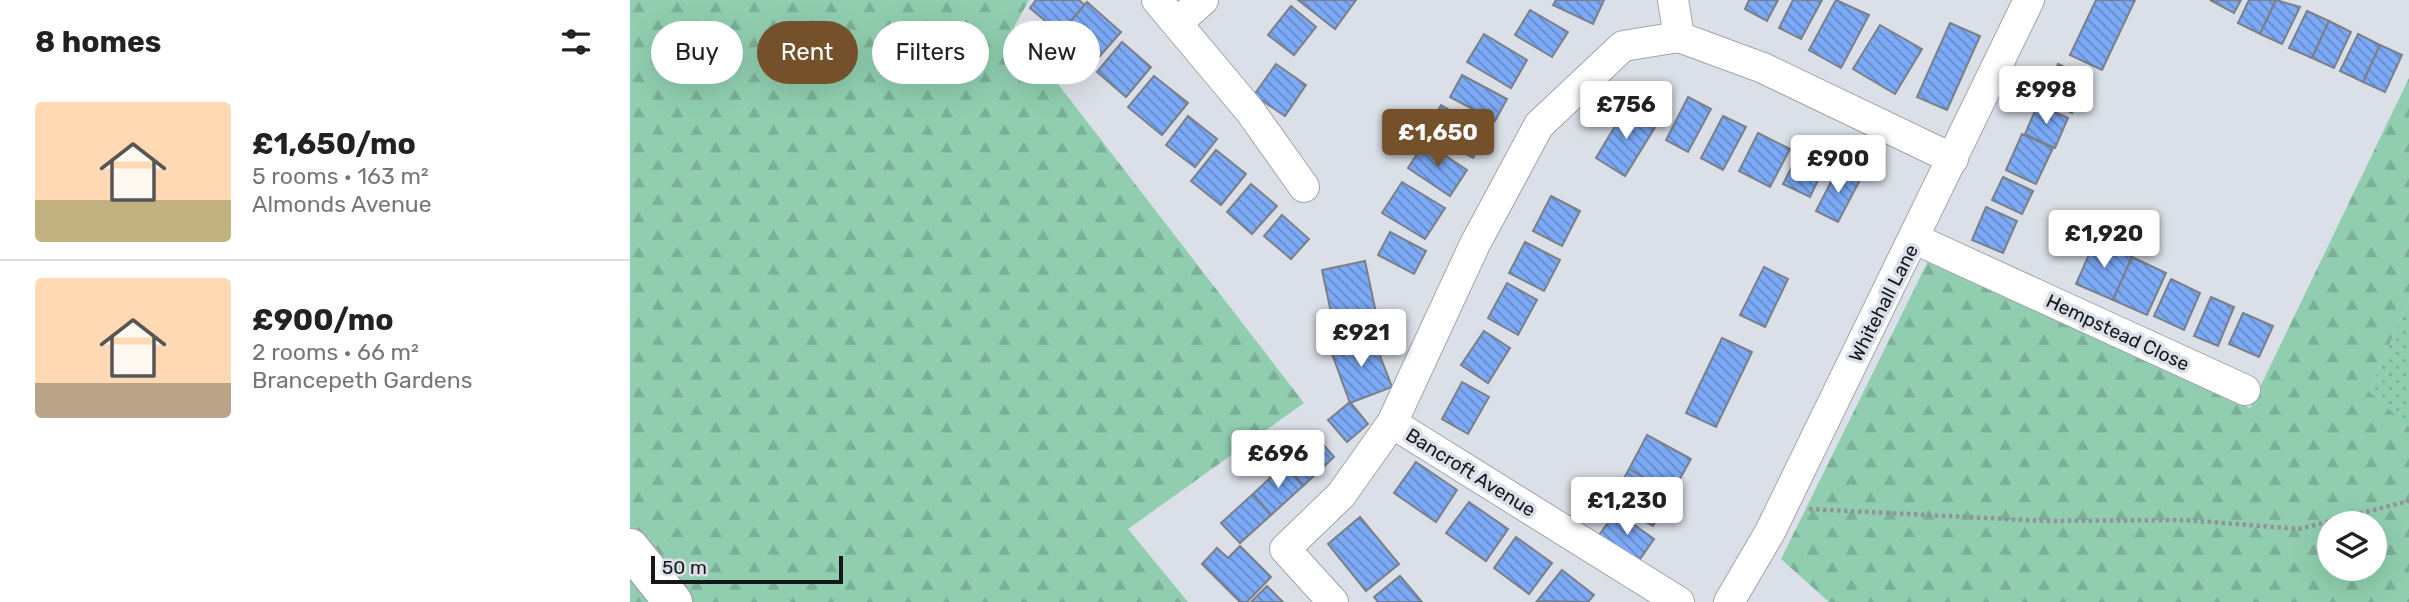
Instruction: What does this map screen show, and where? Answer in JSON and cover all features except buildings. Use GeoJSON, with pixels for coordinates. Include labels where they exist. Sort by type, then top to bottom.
{"type":"FeatureCollection","features":[{"type":"Feature","properties":{"kind":"main road"},"geometry":{"type":"LineString","coordinates":[[630,548],[673,602]]}},
{"type":"Feature","properties":{"kind":"street"},"geometry":{"type":"LineString","coordinates":[[1157,0],[1250,111],[1304,187]]}},
{"type":"Feature","properties":{"kind":"street"},"geometry":{"type":"LineString","coordinates":[[1177,23],[1203,0]]}},
{"type":"Feature","properties":{"kind":"street"},"geometry":{"type":"LineString","coordinates":[[1674,0],[1679,37]]}},
{"type":"Feature","properties":{"kind":"street","name":"Whitehall Lane"},"geometry":{"type":"LineString","coordinates":[[1730,602],[1781,508],[1915,239],[2029,0]]}},
{"type":"Feature","properties":{"kind":"street"},"geometry":{"type":"LineString","coordinates":[[1392,423],[1475,244],[1539,125],[1623,46],[1679,37],[1763,68],[1953,159]]}},
{"type":"Feature","properties":{"kind":"street","name":"Hempstead Close"},"geometry":{"type":"LineString","coordinates":[[1915,239],[2245,390]]}},
{"type":"Feature","properties":{"kind":"street","name":"Bancroft Avenue"},"geometry":{"type":"LineString","coordinates":[[1332,602],[1285,549],[1341,495],[1392,423],[1679,602]]}},
{"type":"Feature","properties":{"kind":"path"},"geometry":{"type":"LineString","coordinates":[[1781,508],[2045,521],[2185,520],[2299,529],[2409,501]]}},
{"type":"Feature","properties":{"kind":"green space"},"geometry":{"type":"Polygon","coordinates":[[[630,0],[1029,0],[1017,21],[1003,21],[1003,84],[1058,84],[1304,403],[1128,529],[1188,602],[630,602],[630,0]]]}},
{"type":"Feature","properties":{"kind":"green space"},"geometry":{"type":"Polygon","coordinates":[[[2409,78],[2409,299],[2369,392],[2409,427],[2409,602],[1829,602],[1781,559],[1931,255],[2250,408],[2409,78]]]}},
{"type":"Feature","properties":{"kind":"green space"},"geometry":{"type":"Polygon","coordinates":[[[2409,299],[2409,431],[2369,392],[2409,299]]]}}]}
